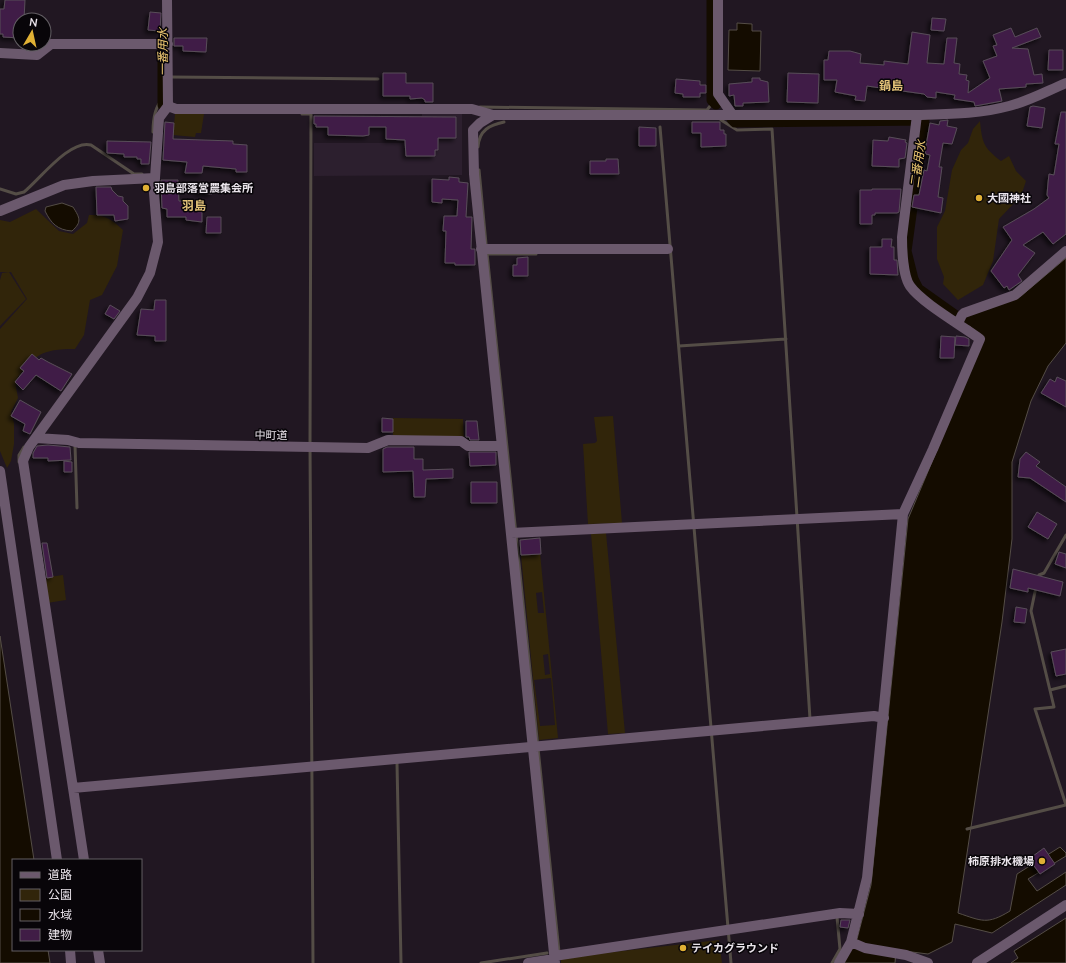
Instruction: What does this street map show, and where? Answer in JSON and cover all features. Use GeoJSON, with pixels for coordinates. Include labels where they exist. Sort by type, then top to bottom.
{"type":"FeatureCollection","features":[{"type":"Feature","properties":{"kind":"street"},"geometry":{"type":"LineString","coordinates":[[84,859],[23,461],[36,438],[137,298],[150,273],[158,242],[154,208],[153,178],[159,118],[168,106],[164,44],[167,0]]}},
{"type":"Feature","properties":{"kind":"street"},"geometry":{"type":"LineString","coordinates":[[718,0],[718,94],[732,114]]}},
{"type":"Feature","properties":{"kind":"street"},"geometry":{"type":"LineString","coordinates":[[0,53],[37,55],[51,44],[164,44]]}},
{"type":"Feature","properties":{"kind":"street"},"geometry":{"type":"LineString","coordinates":[[168,106],[176,109],[472,109],[493,115],[732,114],[917,120],[991,110],[1023,101],[1066,83]]}},
{"type":"Feature","properties":{"kind":"street"},"geometry":{"type":"LineString","coordinates":[[493,115],[480,123],[473,130],[474,160],[481,250],[502,446],[515,533],[536,746],[554,959]]}},
{"type":"Feature","properties":{"kind":"street"},"geometry":{"type":"LineString","coordinates":[[839,963],[851,942],[867,878],[903,514],[933,449],[980,339],[960,319],[932,306],[909,285],[902,237],[917,120]]}},
{"type":"Feature","properties":{"kind":"street"},"geometry":{"type":"LineString","coordinates":[[0,211],[64,185],[94,181],[153,178]]}},
{"type":"Feature","properties":{"kind":"street"},"geometry":{"type":"LineString","coordinates":[[481,250],[668,249]]}},
{"type":"Feature","properties":{"kind":"street"},"geometry":{"type":"LineString","coordinates":[[960,319],[1015,295],[1066,251]]}},
{"type":"Feature","properties":{"kind":"street","name":"中町道"},"geometry":{"type":"LineString","coordinates":[[36,438],[68,440],[79,443],[368,448],[388,440],[461,441],[468,446],[502,446]]}},
{"type":"Feature","properties":{"kind":"street"},"geometry":{"type":"LineString","coordinates":[[0,471],[57,859]]}},
{"type":"Feature","properties":{"kind":"street"},"geometry":{"type":"LineString","coordinates":[[515,533],[903,514]]}},
{"type":"Feature","properties":{"kind":"street"},"geometry":{"type":"LineString","coordinates":[[73,788],[312,768],[536,746],[874,716],[884,718]]}},
{"type":"Feature","properties":{"kind":"street"},"geometry":{"type":"LineString","coordinates":[[977,963],[1066,905]]}},
{"type":"Feature","properties":{"kind":"street"},"geometry":{"type":"LineString","coordinates":[[528,963],[840,913],[859,914]]}},
{"type":"Feature","properties":{"kind":"street"},"geometry":{"type":"LineString","coordinates":[[851,942],[865,948],[896,953],[928,963]]}},
{"type":"Feature","properties":{"kind":"street"},"geometry":{"type":"LineString","coordinates":[[70,951],[71,963]]}},
{"type":"Feature","properties":{"kind":"street"},"geometry":{"type":"LineString","coordinates":[[98,951],[100,963]]}},
{"type":"Feature","properties":{"kind":"shaded area"},"geometry":{"type":"Polygon","coordinates":[[[422,113],[462,113],[462,175],[314,176],[314,143],[422,143],[422,113]]]}},
{"type":"Feature","properties":{"kind":"green space"},"geometry":{"type":"Polygon","coordinates":[[[175,114],[204,114],[201,133],[196,133],[195,137],[173,135],[175,114]]]}},
{"type":"Feature","properties":{"kind":"green space"},"geometry":{"type":"Polygon","coordinates":[[[980,121],[983,140],[987,148],[1001,161],[1009,156],[1016,171],[1026,181],[1018,199],[999,219],[993,261],[983,285],[958,300],[943,284],[944,277],[937,259],[937,227],[945,211],[952,170],[961,150],[968,143],[973,129],[980,121]]]}},
{"type":"Feature","properties":{"kind":"green space"},"geometry":{"type":"Polygon","coordinates":[[[36,209],[59,231],[73,234],[87,223],[89,215],[108,218],[123,230],[117,266],[102,295],[90,300],[84,335],[75,349],[54,350],[39,355],[33,359],[15,381],[18,398],[11,412],[14,423],[14,444],[11,461],[7,468],[0,451],[0,329],[27,299],[11,272],[0,272],[0,220],[10,222],[36,209]]]}},
{"type":"Feature","properties":{"kind":"green space"},"geometry":{"type":"Polygon","coordinates":[[[9,272],[26,299],[0,326],[0,280],[2,273],[9,272]]]}},
{"type":"Feature","properties":{"kind":"green space"},"geometry":{"type":"Polygon","coordinates":[[[613,416],[622,523],[588,524],[583,444],[595,443],[597,441],[594,417],[613,416]]]}},
{"type":"Feature","properties":{"kind":"green space"},"geometry":{"type":"Polygon","coordinates":[[[393,418],[463,419],[464,439],[393,437],[393,418]]]}},
{"type":"Feature","properties":{"kind":"green space"},"geometry":{"type":"Polygon","coordinates":[[[606,533],[625,733],[608,734],[591,534],[606,533]]]}},
{"type":"Feature","properties":{"kind":"green space"},"geometry":{"type":"Polygon","coordinates":[[[540,553],[558,738],[539,740],[521,555],[540,553]],[[542,592],[536,593],[538,613],[544,613],[542,592]],[[548,654],[543,655],[545,675],[550,674],[548,654]],[[551,678],[534,680],[540,726],[555,725],[551,678]]]}},
{"type":"Feature","properties":{"kind":"green space"},"geometry":{"type":"Polygon","coordinates":[[[63,575],[66,600],[47,603],[43,578],[63,575]]]}},
{"type":"Feature","properties":{"kind":"green space","name":"テイカグラウンド"},"geometry":{"type":"Polygon","coordinates":[[[719,940],[722,963],[561,963],[561,958],[719,940]]]}},
{"type":"Feature","properties":{"kind":"water"},"geometry":{"type":"Polygon","coordinates":[[[737,23],[752,24],[752,31],[761,31],[760,71],[728,70],[729,30],[737,30],[737,23]]]}},
{"type":"Feature","properties":{"kind":"water"},"geometry":{"type":"Polygon","coordinates":[[[62,203],[73,207],[77,214],[79,222],[72,231],[62,229],[55,225],[45,211],[46,207],[62,203]]]}},
{"type":"Feature","properties":{"kind":"water"},"geometry":{"type":"Polygon","coordinates":[[[1066,258],[1066,343],[1048,366],[1031,401],[1012,462],[1012,539],[1002,622],[958,913],[979,920],[990,920],[1010,911],[1017,874],[1060,847],[1066,853],[1066,856],[1028,879],[1037,891],[1066,872],[1066,885],[992,933],[955,924],[952,942],[928,954],[896,950],[895,963],[843,963],[857,939],[871,885],[908,519],[984,338],[966,323],[968,316],[1021,296],[1066,258]]]}},
{"type":"Feature","properties":{"kind":"water"},"geometry":{"type":"Polygon","coordinates":[[[0,636],[34,859],[12,859],[12,951],[48,951],[50,963],[0,963],[0,636]]]}},
{"type":"Feature","properties":{"kind":"water"},"geometry":{"type":"Polygon","coordinates":[[[1066,918],[1066,963],[1011,963],[1018,958],[1014,951],[1066,918]]]}},
{"type":"Feature","properties":{"kind":"building"},"geometry":{"type":"Polygon","coordinates":[[[5,0],[25,0],[24,12],[12,12],[12,38],[3,37],[3,34],[0,34],[0,9],[4,9],[5,0]]]}},
{"type":"Feature","properties":{"kind":"building"},"geometry":{"type":"Polygon","coordinates":[[[150,12],[161,13],[160,31],[148,30],[150,12]]]}},
{"type":"Feature","properties":{"kind":"building"},"geometry":{"type":"Polygon","coordinates":[[[932,18],[946,19],[944,31],[931,30],[932,18]]]}},
{"type":"Feature","properties":{"kind":"building"},"geometry":{"type":"Polygon","coordinates":[[[1011,28],[1015,37],[1037,28],[1041,37],[1012,48],[1028,49],[1034,75],[1042,74],[1043,83],[1026,84],[1026,87],[999,89],[1002,101],[975,106],[974,102],[954,99],[955,95],[936,92],[936,98],[927,97],[924,94],[867,86],[865,101],[855,100],[856,96],[835,92],[837,80],[824,80],[824,60],[828,60],[829,51],[850,51],[861,54],[860,63],[884,65],[884,61],[908,64],[912,32],[930,35],[927,63],[944,64],[947,38],[957,38],[954,63],[960,64],[959,74],[967,75],[966,80],[969,81],[968,93],[990,78],[983,61],[997,56],[993,46],[997,45],[993,35],[1011,28]]]}},
{"type":"Feature","properties":{"kind":"building"},"geometry":{"type":"Polygon","coordinates":[[[174,38],[207,38],[206,52],[183,51],[183,46],[174,46],[174,38]]]}},
{"type":"Feature","properties":{"kind":"building"},"geometry":{"type":"Polygon","coordinates":[[[1049,50],[1063,50],[1063,70],[1048,70],[1049,50]]]}},
{"type":"Feature","properties":{"kind":"building"},"geometry":{"type":"Polygon","coordinates":[[[383,73],[406,73],[406,83],[433,83],[433,102],[425,102],[422,98],[410,99],[410,96],[383,96],[383,73]]]}},
{"type":"Feature","properties":{"kind":"building"},"geometry":{"type":"Polygon","coordinates":[[[788,73],[819,74],[818,103],[787,102],[788,73]]]}},
{"type":"Feature","properties":{"kind":"building"},"geometry":{"type":"Polygon","coordinates":[[[752,78],[760,78],[760,80],[768,82],[769,102],[743,103],[743,106],[735,106],[734,95],[729,96],[729,84],[752,82],[752,78]]]}},
{"type":"Feature","properties":{"kind":"building"},"geometry":{"type":"Polygon","coordinates":[[[676,79],[700,81],[700,85],[706,85],[706,93],[700,93],[700,97],[683,97],[683,94],[675,93],[676,79]]]}},
{"type":"Feature","properties":{"kind":"building"},"geometry":{"type":"Polygon","coordinates":[[[1030,107],[1045,108],[1042,128],[1027,126],[1030,107]]]}},
{"type":"Feature","properties":{"kind":"building"},"geometry":{"type":"Polygon","coordinates":[[[1061,112],[1066,112],[1066,234],[1053,244],[1043,232],[1023,245],[1035,253],[1018,275],[1022,281],[1009,290],[1007,286],[1004,288],[991,271],[1012,240],[1003,227],[1034,209],[1049,198],[1047,195],[1049,174],[1054,175],[1059,144],[1055,144],[1061,112]]]}},
{"type":"Feature","properties":{"kind":"building"},"geometry":{"type":"Polygon","coordinates":[[[314,116],[456,117],[456,138],[438,138],[438,150],[435,150],[435,156],[406,156],[405,140],[386,139],[386,127],[369,127],[369,135],[363,136],[328,135],[328,127],[316,127],[316,124],[314,124],[314,116]]]}},
{"type":"Feature","properties":{"kind":"building"},"geometry":{"type":"Polygon","coordinates":[[[948,120],[947,126],[957,128],[952,144],[943,143],[939,167],[942,167],[938,197],[943,198],[941,213],[912,207],[914,195],[919,195],[924,170],[927,171],[930,155],[926,154],[925,151],[930,123],[939,125],[940,121],[948,120]]]}},
{"type":"Feature","properties":{"kind":"building"},"geometry":{"type":"Polygon","coordinates":[[[165,122],[174,123],[173,139],[233,141],[233,144],[247,145],[247,172],[236,172],[236,169],[203,166],[202,173],[185,173],[187,162],[163,160],[165,122]]]}},
{"type":"Feature","properties":{"kind":"building"},"geometry":{"type":"Polygon","coordinates":[[[692,122],[720,122],[720,130],[724,130],[724,134],[726,134],[726,146],[701,147],[701,133],[692,133],[692,122]]]}},
{"type":"Feature","properties":{"kind":"building"},"geometry":{"type":"Polygon","coordinates":[[[639,127],[656,128],[656,146],[639,146],[639,127]]]}},
{"type":"Feature","properties":{"kind":"building"},"geometry":{"type":"Polygon","coordinates":[[[889,137],[906,140],[905,158],[899,159],[899,167],[872,166],[873,140],[888,141],[889,137]]]}},
{"type":"Feature","properties":{"kind":"building"},"geometry":{"type":"Polygon","coordinates":[[[107,141],[151,142],[149,164],[141,164],[141,159],[137,159],[137,157],[124,157],[124,154],[107,153],[107,141]]]}},
{"type":"Feature","properties":{"kind":"building"},"geometry":{"type":"Polygon","coordinates":[[[606,159],[618,159],[619,174],[590,174],[590,161],[606,161],[606,159]]]}},
{"type":"Feature","properties":{"kind":"building"},"geometry":{"type":"Polygon","coordinates":[[[449,177],[459,178],[459,182],[468,183],[466,217],[472,217],[471,249],[475,249],[475,265],[455,265],[455,263],[445,263],[446,231],[443,231],[444,216],[457,216],[458,200],[442,199],[442,203],[432,202],[432,179],[449,180],[449,177]]]}},
{"type":"Feature","properties":{"kind":"building"},"geometry":{"type":"Polygon","coordinates":[[[161,180],[178,180],[179,201],[202,201],[202,222],[186,220],[186,217],[167,217],[167,209],[162,208],[161,180]]]}},
{"type":"Feature","properties":{"kind":"building"},"geometry":{"type":"Polygon","coordinates":[[[197,184],[212,185],[212,194],[197,193],[197,184]]]}},
{"type":"Feature","properties":{"kind":"building"},"geometry":{"type":"Polygon","coordinates":[[[96,187],[111,187],[118,196],[123,197],[123,201],[128,206],[128,219],[115,221],[114,215],[97,215],[96,187]]]}},
{"type":"Feature","properties":{"kind":"building"},"geometry":{"type":"Polygon","coordinates":[[[901,189],[899,212],[875,213],[875,215],[872,215],[872,224],[860,224],[860,190],[901,189]]]}},
{"type":"Feature","properties":{"kind":"building"},"geometry":{"type":"Polygon","coordinates":[[[207,217],[221,217],[221,233],[206,233],[207,217]]]}},
{"type":"Feature","properties":{"kind":"building"},"geometry":{"type":"Polygon","coordinates":[[[882,239],[892,239],[891,247],[894,247],[894,260],[897,260],[898,275],[870,274],[870,247],[882,247],[882,239]]]}},
{"type":"Feature","properties":{"kind":"building"},"geometry":{"type":"Polygon","coordinates":[[[528,257],[528,276],[513,276],[513,265],[517,265],[517,258],[528,257]]]}},
{"type":"Feature","properties":{"kind":"building"},"geometry":{"type":"Polygon","coordinates":[[[155,300],[166,300],[166,341],[155,341],[155,336],[137,335],[141,309],[154,310],[155,300]]]}},
{"type":"Feature","properties":{"kind":"building"},"geometry":{"type":"Polygon","coordinates":[[[110,305],[120,311],[114,319],[105,314],[110,305]]]}},
{"type":"Feature","properties":{"kind":"building"},"geometry":{"type":"Polygon","coordinates":[[[941,336],[955,337],[954,358],[940,358],[941,336]]]}},
{"type":"Feature","properties":{"kind":"building"},"geometry":{"type":"Polygon","coordinates":[[[956,336],[969,339],[969,346],[955,345],[956,336]]]}},
{"type":"Feature","properties":{"kind":"building"},"geometry":{"type":"Polygon","coordinates":[[[32,354],[39,360],[41,358],[72,374],[61,391],[36,375],[23,390],[15,382],[24,371],[20,368],[32,354]]]}},
{"type":"Feature","properties":{"kind":"building"},"geometry":{"type":"Polygon","coordinates":[[[1057,377],[1066,381],[1066,407],[1041,393],[1050,379],[1055,382],[1057,377]]]}},
{"type":"Feature","properties":{"kind":"building"},"geometry":{"type":"Polygon","coordinates":[[[20,400],[41,412],[30,434],[23,431],[25,424],[11,416],[20,400]]]}},
{"type":"Feature","properties":{"kind":"building"},"geometry":{"type":"Polygon","coordinates":[[[382,418],[393,419],[393,432],[382,432],[382,418]]]}},
{"type":"Feature","properties":{"kind":"building"},"geometry":{"type":"Polygon","coordinates":[[[466,421],[477,421],[479,440],[470,440],[469,437],[466,437],[466,421]]]}},
{"type":"Feature","properties":{"kind":"building"},"geometry":{"type":"Polygon","coordinates":[[[48,445],[70,447],[71,460],[48,461],[48,458],[33,458],[33,453],[37,446],[48,445]]]}},
{"type":"Feature","properties":{"kind":"building"},"geometry":{"type":"Polygon","coordinates":[[[387,447],[414,447],[414,459],[423,459],[423,470],[453,469],[453,478],[426,479],[425,497],[414,497],[413,471],[383,472],[383,449],[387,447]]]}},
{"type":"Feature","properties":{"kind":"building"},"geometry":{"type":"Polygon","coordinates":[[[469,452],[496,452],[496,465],[470,466],[469,452]]]}},
{"type":"Feature","properties":{"kind":"building"},"geometry":{"type":"Polygon","coordinates":[[[1026,452],[1040,462],[1036,466],[1066,487],[1066,502],[1030,478],[1018,477],[1020,459],[1026,452]]]}},
{"type":"Feature","properties":{"kind":"building"},"geometry":{"type":"Polygon","coordinates":[[[64,461],[72,462],[72,472],[64,472],[64,461]]]}},
{"type":"Feature","properties":{"kind":"building"},"geometry":{"type":"Polygon","coordinates":[[[471,482],[497,482],[497,503],[471,503],[471,482]]]}},
{"type":"Feature","properties":{"kind":"building"},"geometry":{"type":"Polygon","coordinates":[[[1037,512],[1057,524],[1048,539],[1028,527],[1037,512]]]}},
{"type":"Feature","properties":{"kind":"building"},"geometry":{"type":"Polygon","coordinates":[[[540,538],[541,554],[521,555],[520,540],[540,538]]]}},
{"type":"Feature","properties":{"kind":"building"},"geometry":{"type":"Polygon","coordinates":[[[42,543],[47,543],[53,577],[47,578],[42,543]]]}},
{"type":"Feature","properties":{"kind":"building"},"geometry":{"type":"Polygon","coordinates":[[[1059,552],[1066,554],[1066,568],[1055,564],[1059,552]]]}},
{"type":"Feature","properties":{"kind":"building"},"geometry":{"type":"Polygon","coordinates":[[[1013,569],[1063,582],[1060,596],[1028,588],[1028,592],[1010,588],[1013,569]]]}},
{"type":"Feature","properties":{"kind":"building"},"geometry":{"type":"Polygon","coordinates":[[[1016,607],[1027,609],[1025,623],[1014,622],[1016,607]]]}},
{"type":"Feature","properties":{"kind":"building"},"geometry":{"type":"Polygon","coordinates":[[[1066,649],[1066,674],[1056,676],[1051,652],[1066,649]]]}},
{"type":"Feature","properties":{"kind":"building","name":"柿原排水機場"},"geometry":{"type":"Polygon","coordinates":[[[1044,848],[1055,864],[1040,874],[1029,859],[1044,848]]]}},
{"type":"Feature","properties":{"kind":"building"},"geometry":{"type":"Polygon","coordinates":[[[841,920],[850,920],[848,928],[840,927],[841,920]]]}},
{"type":"Feature","properties":{"kind":"waterway","name":"二番用水"},"geometry":{"type":"LineString","coordinates":[[712,0],[712,100],[716,104]]}},
{"type":"Feature","properties":{"kind":"waterway","name":"一番用水"},"geometry":{"type":"LineString","coordinates":[[163,47],[163,105]]}},
{"type":"Feature","properties":{"kind":"waterway"},"geometry":{"type":"LineString","coordinates":[[170,77],[378,79]]}},
{"type":"Feature","properties":{"kind":"waterway"},"geometry":{"type":"LineString","coordinates":[[153,132],[157,107],[162,100]]}},
{"type":"Feature","properties":{"kind":"waterway"},"geometry":{"type":"LineString","coordinates":[[480,107],[707,110],[714,101]]}},
{"type":"Feature","properties":{"kind":"waterway"},"geometry":{"type":"LineString","coordinates":[[302,114],[311,114],[310,444],[313,963]]}},
{"type":"Feature","properties":{"kind":"waterway","name":"二番用水"},"geometry":{"type":"LineString","coordinates":[[732,119],[735,122],[924,120],[906,251],[913,279],[918,289],[956,316],[970,320]]}},
{"type":"Feature","properties":{"kind":"waterway"},"geometry":{"type":"LineString","coordinates":[[721,120],[737,130],[772,129],[810,719]]}},
{"type":"Feature","properties":{"kind":"waterway"},"geometry":{"type":"LineString","coordinates":[[478,147],[481,136],[486,129],[504,122]]}},
{"type":"Feature","properties":{"kind":"waterway"},"geometry":{"type":"LineString","coordinates":[[660,127],[731,963]]}},
{"type":"Feature","properties":{"kind":"waterway"},"geometry":{"type":"LineString","coordinates":[[0,189],[16,194],[24,192],[56,161],[74,148],[83,145],[91,145],[134,174],[142,174]]}},
{"type":"Feature","properties":{"kind":"waterway"},"geometry":{"type":"LineString","coordinates":[[479,170],[486,244]]}},
{"type":"Feature","properties":{"kind":"waterway"},"geometry":{"type":"LineString","coordinates":[[487,253],[559,952]]}},
{"type":"Feature","properties":{"kind":"waterway"},"geometry":{"type":"LineString","coordinates":[[487,254],[536,254]]}},
{"type":"Feature","properties":{"kind":"waterway"},"geometry":{"type":"LineString","coordinates":[[679,346],[786,339]]}},
{"type":"Feature","properties":{"kind":"waterway"},"geometry":{"type":"LineString","coordinates":[[75,445],[77,508]]}},
{"type":"Feature","properties":{"kind":"waterway"},"geometry":{"type":"LineString","coordinates":[[19,462],[19,455],[24,447]]}},
{"type":"Feature","properties":{"kind":"waterway"},"geometry":{"type":"LineString","coordinates":[[1038,578],[1039,575],[1044,573],[1066,535]]}},
{"type":"Feature","properties":{"kind":"waterway"},"geometry":{"type":"LineString","coordinates":[[967,829],[1066,805],[1035,709],[1054,707],[1031,611],[1036,587]]}},
{"type":"Feature","properties":{"kind":"waterway"},"geometry":{"type":"LineString","coordinates":[[1050,690],[1066,686]]}},
{"type":"Feature","properties":{"kind":"waterway"},"geometry":{"type":"LineString","coordinates":[[397,763],[401,963]]}},
{"type":"Feature","properties":{"kind":"waterway"},"geometry":{"type":"LineString","coordinates":[[832,963],[840,949],[837,917]]}},
{"type":"Feature","properties":{"kind":"waterway"},"geometry":{"type":"LineString","coordinates":[[481,963],[547,953]]}},
{"type":"Feature","properties":{"kind":"place","name":"羽島部落営農集会所"},"geometry":{"type":"Point","coordinates":[146,188]}},
{"type":"Feature","properties":{"kind":"place","name":"大國神社"},"geometry":{"type":"Point","coordinates":[979,198]}},
{"type":"Feature","properties":{"kind":"place","name":"柿原排水機場"},"geometry":{"type":"Point","coordinates":[1042,861]}},
{"type":"Feature","properties":{"kind":"place","name":"テイカグラウンド"},"geometry":{"type":"Point","coordinates":[683,948]}},
{"type":"Feature","properties":{"kind":"district","name":"鍋島"},"geometry":{"type":"Point","coordinates":[891,86]}},
{"type":"Feature","properties":{"kind":"district","name":"羽島"},"geometry":{"type":"Point","coordinates":[194,206]}}]}
